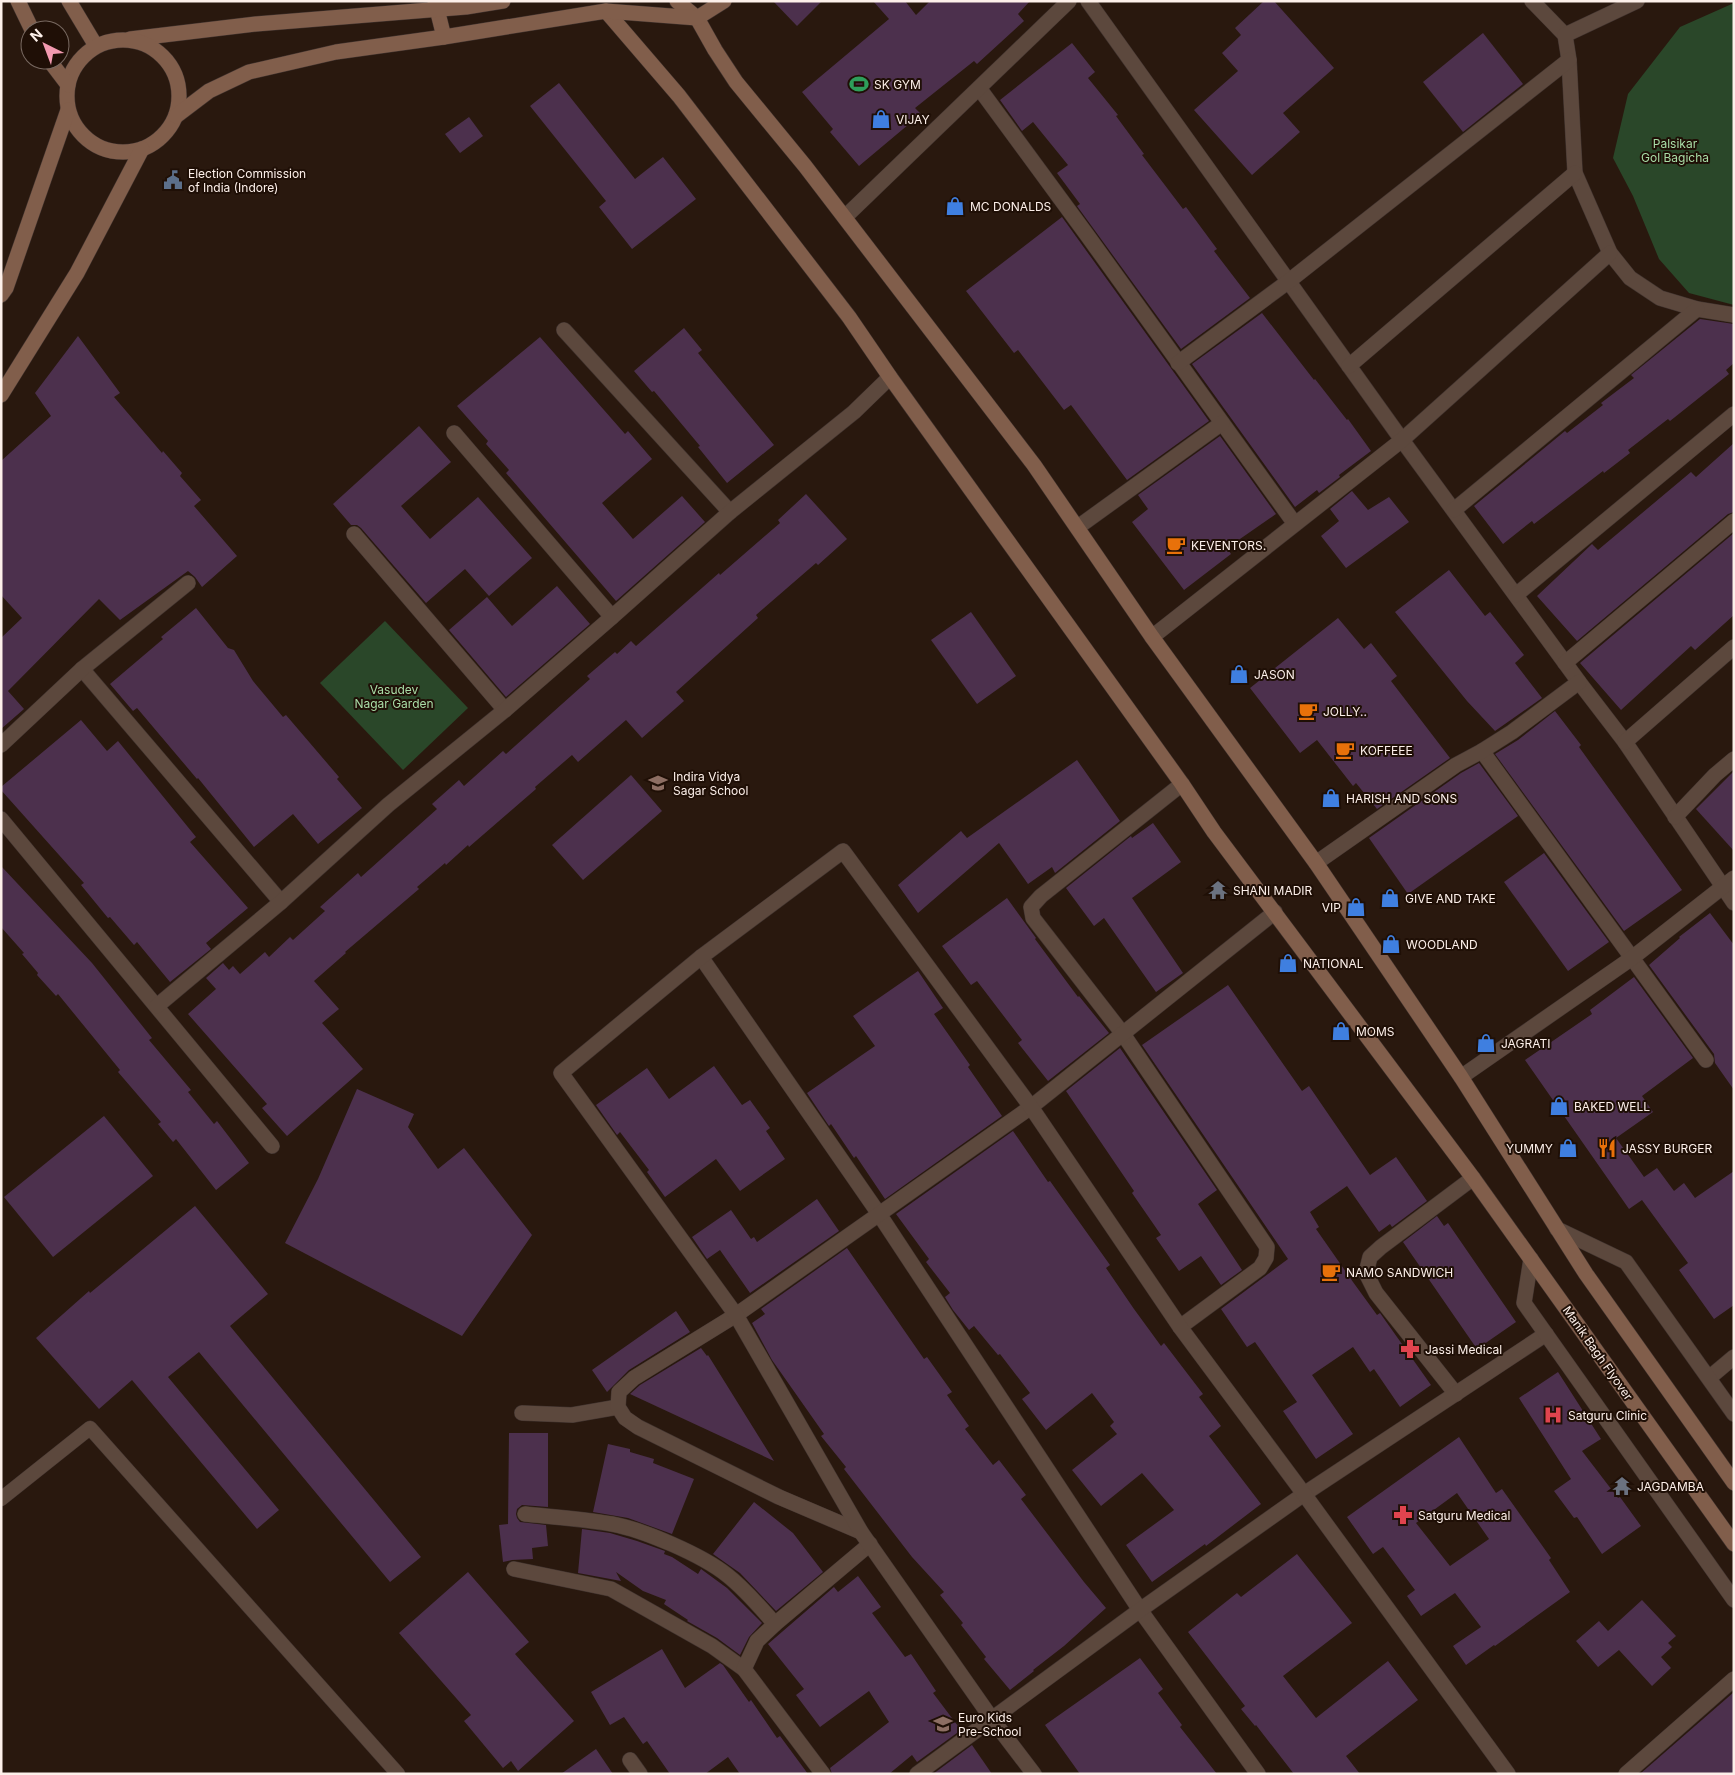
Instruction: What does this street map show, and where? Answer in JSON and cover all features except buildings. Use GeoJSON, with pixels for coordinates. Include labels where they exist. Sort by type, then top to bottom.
{"type":"FeatureCollection","features":[{"type":"Feature","properties":{"kind":"main road"},"geometry":{"type":"LineString","coordinates":[[18,1],[27,20]]}},
{"type":"Feature","properties":{"kind":"main road"},"geometry":{"type":"LineString","coordinates":[[69,1],[96,46]]}},
{"type":"Feature","properties":{"kind":"main road"},"geometry":{"type":"LineString","coordinates":[[130,39],[144,43],[157,50],[168,60],[175,73],[179,87],[179,101],[176,116],[168,130],[156,141],[142,149],[131,152],[119,152],[96,146],[78,131],[68,110],[66,98],[68,85],[78,62],[86,53],[107,41],[436,5],[466,7],[503,1]]}},
{"type":"Feature","properties":{"kind":"main road"},"geometry":{"type":"LineString","coordinates":[[606,11],[619,1]]}},
{"type":"Feature","properties":{"kind":"main road"},"geometry":{"type":"LineString","coordinates":[[677,1],[697,18],[714,50],[736,82],[806,166],[1034,465],[1152,637],[1316,863],[1461,1078],[1586,1274],[1734,1483]]}},
{"type":"Feature","properties":{"kind":"main road"},"geometry":{"type":"LineString","coordinates":[[176,116],[209,91],[249,72],[336,52],[606,11],[697,18],[724,1]]}},
{"type":"Feature","properties":{"kind":"main road"},"geometry":{"type":"LineString","coordinates":[[436,5],[444,37]]}},
{"type":"Feature","properties":{"kind":"main road","name":"Manik Bagh Flyover"},"geometry":{"type":"LineString","coordinates":[[606,11],[679,96],[848,316],[890,378],[1182,784],[1214,832],[1473,1178],[1734,1544]]}},
{"type":"Feature","properties":{"kind":"main road"},"geometry":{"type":"LineString","coordinates":[[57,70],[68,85]]}},
{"type":"Feature","properties":{"kind":"main road"},"geometry":{"type":"LineString","coordinates":[[1,295],[6,288],[68,110]]}},
{"type":"Feature","properties":{"kind":"main road"},"geometry":{"type":"LineString","coordinates":[[1,394],[77,273],[142,149]]}},
{"type":"Feature","properties":{"kind":"street"},"geometry":{"type":"LineString","coordinates":[[845,218],[1069,1]]}},
{"type":"Feature","properties":{"kind":"street"},"geometry":{"type":"LineString","coordinates":[[1088,1],[1402,440],[1625,742],[1675,817],[1728,883],[1734,903]]}},
{"type":"Feature","properties":{"kind":"street"},"geometry":{"type":"LineString","coordinates":[[1532,1],[1565,35],[1570,60],[1575,173],[1610,253],[1630,278],[1660,298],[1697,309],[1734,315]]}},
{"type":"Feature","properties":{"kind":"street"},"geometry":{"type":"LineString","coordinates":[[1565,35],[1637,1]]}},
{"type":"Feature","properties":{"kind":"street"},"geometry":{"type":"LineString","coordinates":[[1178,363],[1289,281],[1570,60]]}},
{"type":"Feature","properties":{"kind":"street"},"geometry":{"type":"LineString","coordinates":[[979,88],[1295,524]]}},
{"type":"Feature","properties":{"kind":"street"},"geometry":{"type":"LineString","coordinates":[[1349,366],[1575,173]]}},
{"type":"Feature","properties":{"kind":"street"},"geometry":{"type":"LineString","coordinates":[[1152,637],[1402,440],[1610,253]]}},
{"type":"Feature","properties":{"kind":"street"},"geometry":{"type":"LineString","coordinates":[[1454,510],[1697,309]]}},
{"type":"Feature","properties":{"kind":"street"},"geometry":{"type":"LineString","coordinates":[[564,330],[730,512]]}},
{"type":"Feature","properties":{"kind":"street"},"geometry":{"type":"LineString","coordinates":[[157,1006],[281,902],[388,805],[504,710],[612,617],[730,512],[854,412],[890,378]]}},
{"type":"Feature","properties":{"kind":"street"},"geometry":{"type":"LineString","coordinates":[[1516,595],[1734,414]]}},
{"type":"Feature","properties":{"kind":"street"},"geometry":{"type":"LineString","coordinates":[[1078,527],[1222,423]]}},
{"type":"Feature","properties":{"kind":"street"},"geometry":{"type":"LineString","coordinates":[[454,433],[612,617]]}},
{"type":"Feature","properties":{"kind":"street"},"geometry":{"type":"LineString","coordinates":[[1565,663],[1734,521]]}},
{"type":"Feature","properties":{"kind":"street"},"geometry":{"type":"LineString","coordinates":[[354,534],[504,710]]}},
{"type":"Feature","properties":{"kind":"street"},"geometry":{"type":"LineString","coordinates":[[1,745],[82,668],[188,583]]}},
{"type":"Feature","properties":{"kind":"street"},"geometry":{"type":"LineString","coordinates":[[1625,742],[1734,647]]}},
{"type":"Feature","properties":{"kind":"street"},"geometry":{"type":"LineString","coordinates":[[82,668],[281,902]]}},
{"type":"Feature","properties":{"kind":"street"},"geometry":{"type":"LineString","coordinates":[[1316,863],[1456,764],[1482,752],[1512,732],[1579,682]]}},
{"type":"Feature","properties":{"kind":"street"},"geometry":{"type":"LineString","coordinates":[[1482,752],[1706,1060]]}},
{"type":"Feature","properties":{"kind":"street"},"geometry":{"type":"LineString","coordinates":[[1675,817],[1734,759]]}},
{"type":"Feature","properties":{"kind":"street"},"geometry":{"type":"LineString","coordinates":[[1180,1327],[1260,1268],[1266,1258],[1267,1247],[1123,1034],[1034,918],[1031,907],[1041,896],[1182,784]]}},
{"type":"Feature","properties":{"kind":"street"},"geometry":{"type":"LineString","coordinates":[[1,819],[272,1146]]}},
{"type":"Feature","properties":{"kind":"street"},"geometry":{"type":"LineString","coordinates":[[1034,1774],[992,1719],[865,1538],[736,1315],[561,1072],[700,957],[843,851],[1032,1107],[1180,1327],[1508,1774]]}},
{"type":"Feature","properties":{"kind":"street"},"geometry":{"type":"LineString","coordinates":[[1461,1078],[1632,958],[1728,883]]}},
{"type":"Feature","properties":{"kind":"street"},"geometry":{"type":"LineString","coordinates":[[865,1538],[638,1427],[625,1418],[618,1407],[619,1392],[634,1378],[736,1315],[1032,1107],[1275,912]]}},
{"type":"Feature","properties":{"kind":"street"},"geometry":{"type":"LineString","coordinates":[[700,957],[879,1214],[1140,1610],[1258,1774]]}},
{"type":"Feature","properties":{"kind":"street"},"geometry":{"type":"LineString","coordinates":[[1456,1394],[1376,1293],[1366,1273],[1370,1257],[1473,1178]]}},
{"type":"Feature","properties":{"kind":"street"},"geometry":{"type":"LineString","coordinates":[[1557,1229],[1626,1262],[1734,1414]]}},
{"type":"Feature","properties":{"kind":"street"},"geometry":{"type":"LineString","coordinates":[[1531,1259],[1524,1303],[1734,1600]]}},
{"type":"Feature","properties":{"kind":"street"},"geometry":{"type":"LineString","coordinates":[[917,1774],[1140,1610],[1304,1494],[1546,1334]]}},
{"type":"Feature","properties":{"kind":"street"},"geometry":{"type":"LineString","coordinates":[[1709,1378],[1734,1357]]}},
{"type":"Feature","properties":{"kind":"street"},"geometry":{"type":"LineString","coordinates":[[522,1413],[572,1414],[618,1407]]}},
{"type":"Feature","properties":{"kind":"street"},"geometry":{"type":"LineString","coordinates":[[525,1514],[614,1524],[672,1544],[725,1573],[743,1589],[775,1624]]}},
{"type":"Feature","properties":{"kind":"street"},"geometry":{"type":"LineString","coordinates":[[744,1669],[757,1641],[865,1538]]}},
{"type":"Feature","properties":{"kind":"street"},"geometry":{"type":"LineString","coordinates":[[514,1569],[611,1589],[712,1646],[744,1669],[823,1774]]}},
{"type":"Feature","properties":{"kind":"street"},"geometry":{"type":"LineString","coordinates":[[1626,1774],[1734,1679]]}},
{"type":"Feature","properties":{"kind":"street"},"geometry":{"type":"LineString","coordinates":[[630,1760],[640,1774]]}},
{"type":"Feature","properties":{"kind":"lane"},"geometry":{"type":"LineString","coordinates":[[1,1499],[90,1428],[398,1774]]}},
{"type":"Feature","properties":{"kind":"green space","name":"Palsikar Gol Bagicha"},"geometry":{"type":"Polygon","coordinates":[[[1734,3],[1734,305],[1689,293],[1659,259],[1633,196],[1613,158],[1628,94],[1680,27],[1734,3]]]}},
{"type":"Feature","properties":{"kind":"green space","name":"Vasudev Nagar Garden"},"geometry":{"type":"Polygon","coordinates":[[[385,621],[468,708],[403,770],[320,683],[385,621]]]}},
{"type":"Feature","properties":{"kind":"place","name":"SK GYM"},"geometry":{"type":"Point","coordinates":[859,84]}},
{"type":"Feature","properties":{"kind":"place","name":"VIJAY"},"geometry":{"type":"Point","coordinates":[881,119]}},
{"type":"Feature","properties":{"kind":"place","name":"Election Commission of India (Indore)"},"geometry":{"type":"Point","coordinates":[173,180]}},
{"type":"Feature","properties":{"kind":"place","name":"MC DONALDS"},"geometry":{"type":"Point","coordinates":[955,206]}},
{"type":"Feature","properties":{"kind":"place","name":"KEVENTORS."},"geometry":{"type":"Point","coordinates":[1176,545]}},
{"type":"Feature","properties":{"kind":"place","name":"JASON"},"geometry":{"type":"Point","coordinates":[1239,674]}},
{"type":"Feature","properties":{"kind":"place","name":"JOLLY.."},"geometry":{"type":"Point","coordinates":[1308,711]}},
{"type":"Feature","properties":{"kind":"place","name":"KOFFEEE"},"geometry":{"type":"Point","coordinates":[1345,750]}},
{"type":"Feature","properties":{"kind":"place","name":"Indira Vidya Sagar School"},"geometry":{"type":"Point","coordinates":[658,783]}},
{"type":"Feature","properties":{"kind":"place","name":"HARISH AND SONS"},"geometry":{"type":"Point","coordinates":[1331,798]}},
{"type":"Feature","properties":{"kind":"place","name":"SHANI MADIR"},"geometry":{"type":"Point","coordinates":[1218,890]}},
{"type":"Feature","properties":{"kind":"place","name":"GIVE AND TAKE"},"geometry":{"type":"Point","coordinates":[1390,898]}},
{"type":"Feature","properties":{"kind":"place","name":"VIP"},"geometry":{"type":"Point","coordinates":[1356,907]}},
{"type":"Feature","properties":{"kind":"place","name":"WOODLAND"},"geometry":{"type":"Point","coordinates":[1391,944]}},
{"type":"Feature","properties":{"kind":"place","name":"NATIONAL"},"geometry":{"type":"Point","coordinates":[1288,963]}},
{"type":"Feature","properties":{"kind":"place","name":"MOMS"},"geometry":{"type":"Point","coordinates":[1341,1031]}},
{"type":"Feature","properties":{"kind":"place","name":"JAGRATI"},"geometry":{"type":"Point","coordinates":[1486,1043]}},
{"type":"Feature","properties":{"kind":"place","name":"BAKED WELL"},"geometry":{"type":"Point","coordinates":[1559,1106]}},
{"type":"Feature","properties":{"kind":"place","name":"YUMMY"},"geometry":{"type":"Point","coordinates":[1568,1148]}},
{"type":"Feature","properties":{"kind":"place","name":"JASSY BURGER"},"geometry":{"type":"Point","coordinates":[1607,1148]}},
{"type":"Feature","properties":{"kind":"place","name":"NAMO SANDWICH"},"geometry":{"type":"Point","coordinates":[1331,1272]}},
{"type":"Feature","properties":{"kind":"place","name":"Jassi Medical"},"geometry":{"type":"Point","coordinates":[1410,1349]}},
{"type":"Feature","properties":{"kind":"place","name":"Satguru Clinic"},"geometry":{"type":"Point","coordinates":[1553,1415]}},
{"type":"Feature","properties":{"kind":"place","name":"JAGDAMBA"},"geometry":{"type":"Point","coordinates":[1622,1486]}},
{"type":"Feature","properties":{"kind":"place","name":"Satguru Medical"},"geometry":{"type":"Point","coordinates":[1403,1515]}},
{"type":"Feature","properties":{"kind":"place","name":"Euro Kids Pre-School"},"geometry":{"type":"Point","coordinates":[943,1724]}}]}
